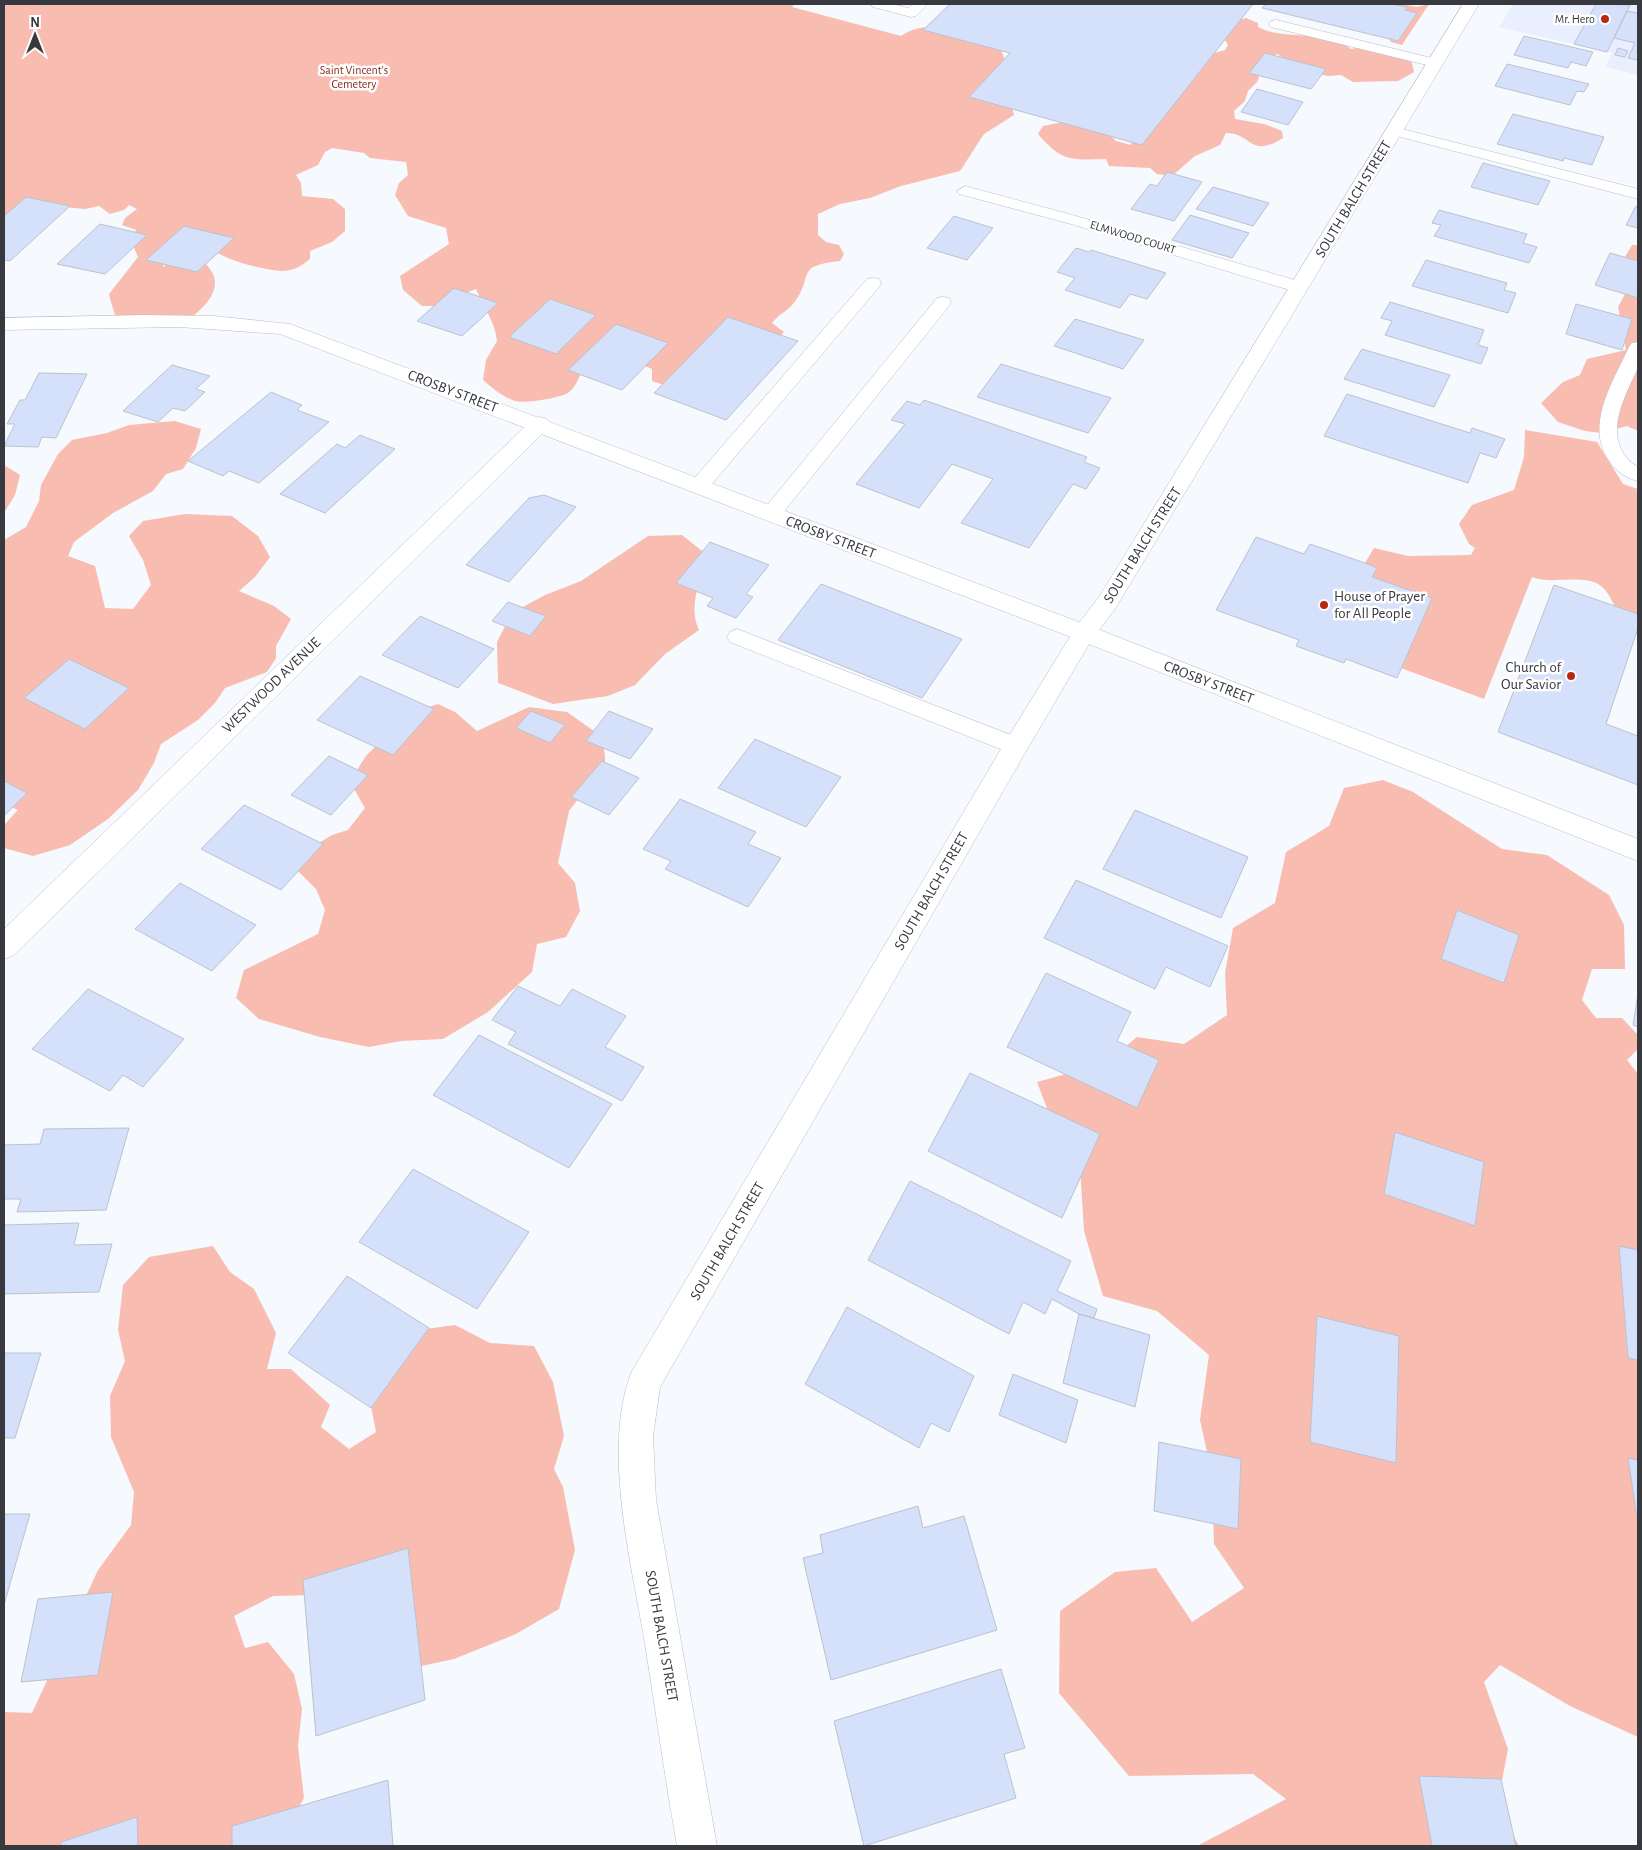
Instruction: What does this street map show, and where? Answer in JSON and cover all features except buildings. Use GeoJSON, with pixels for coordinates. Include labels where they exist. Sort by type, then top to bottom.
{"type":"FeatureCollection","features":[{"type":"Feature","properties":{"kind":"street","name":"SOUTH BALCH STREET"},"geometry":{"type":"LineString","coordinates":[[697,1846],[639,1500],[636,1436],[644,1383],[1016,746],[1084,633],[1107,603],[1471,4]]}},
{"type":"Feature","properties":{"kind":"street","name":"CROSBY STREET"},"geometry":{"type":"LineString","coordinates":[[4,324],[201,322],[243,323],[283,328],[540,424],[1084,633],[1638,850]]}},
{"type":"Feature","properties":{"kind":"street","name":"WESTWOOD AVENUE"},"geometry":{"type":"LineString","coordinates":[[4,947],[540,424]]}},
{"type":"Feature","properties":{"kind":"lane"},"geometry":{"type":"LineString","coordinates":[[878,4],[912,13],[921,4]]}},
{"type":"Feature","properties":{"kind":"lane"},"geometry":{"type":"LineString","coordinates":[[1276,24],[1435,63]]}},
{"type":"Feature","properties":{"kind":"lane"},"geometry":{"type":"LineString","coordinates":[[1394,132],[1638,194]]}},
{"type":"Feature","properties":{"kind":"lane","name":"ELMWOOD COURT"},"geometry":{"type":"LineString","coordinates":[[965,191],[1077,221],[1299,287]]}},
{"type":"Feature","properties":{"kind":"lane"},"geometry":{"type":"LineString","coordinates":[[699,486],[872,282]]}},
{"type":"Feature","properties":{"kind":"lane"},"geometry":{"type":"LineString","coordinates":[[771,514],[943,302]]}},
{"type":"Feature","properties":{"kind":"lane"},"geometry":{"type":"LineString","coordinates":[[1638,347],[1608,419],[1606,441],[1618,462],[1638,475]]}},
{"type":"Feature","properties":{"kind":"lane"},"geometry":{"type":"LineString","coordinates":[[737,637],[1016,746]]}},
{"type":"Feature","properties":{"kind":"shaded area"},"geometry":{"type":"Polygon","coordinates":[[[1513,4],[1638,4],[1638,75],[1605,67],[1612,53],[1499,27],[1513,4]]]}},
{"type":"Feature","properties":{"kind":"green space","name":"Saint Vincent's Cemetery"},"geometry":{"type":"Polygon","coordinates":[[[4,4],[795,4],[792,7],[901,36],[923,27],[935,27],[961,31],[997,42],[1004,58],[1014,115],[984,134],[960,171],[901,186],[870,198],[840,204],[818,214],[818,235],[826,242],[839,245],[844,254],[840,261],[825,263],[810,269],[800,294],[793,304],[772,323],[784,332],[777,340],[672,388],[652,381],[652,369],[631,360],[585,363],[576,383],[568,393],[542,400],[520,402],[502,395],[483,380],[486,360],[497,341],[491,321],[476,289],[440,306],[422,306],[403,290],[400,276],[449,244],[446,228],[408,216],[395,195],[399,183],[408,175],[406,162],[370,158],[364,153],[332,148],[325,152],[318,165],[296,175],[301,183],[302,196],[333,199],[345,209],[345,231],[332,242],[310,251],[310,259],[304,264],[290,270],[274,270],[237,261],[215,251],[164,259],[163,267],[179,258],[201,258],[212,272],[215,282],[211,296],[206,303],[182,324],[156,319],[124,328],[116,325],[109,294],[138,257],[131,241],[136,230],[122,225],[125,218],[137,209],[129,205],[124,210],[110,214],[99,206],[85,209],[63,207],[4,235],[4,4]]]}},
{"type":"Feature","properties":{"kind":"green space"},"geometry":{"type":"Polygon","coordinates":[[[1401,4],[1417,7],[1429,4],[1402,45],[1391,42],[1389,39],[1398,41],[1416,13],[1405,10],[1400,6],[1401,4]]]}},
{"type":"Feature","properties":{"kind":"green space"},"geometry":{"type":"Polygon","coordinates":[[[1246,18],[1258,23],[1258,27],[1269,31],[1330,39],[1351,49],[1362,47],[1400,51],[1412,63],[1414,72],[1398,81],[1353,82],[1341,75],[1328,76],[1304,71],[1277,54],[1264,60],[1257,82],[1248,91],[1245,101],[1234,111],[1235,119],[1264,124],[1282,131],[1283,138],[1272,144],[1257,146],[1235,134],[1226,133],[1220,145],[1195,156],[1172,176],[1157,174],[1150,168],[1109,166],[1106,159],[1075,159],[1068,157],[1054,150],[1038,134],[1043,126],[1074,120],[1100,124],[1116,141],[1131,145],[1133,134],[1200,57],[1225,50],[1228,45],[1222,35],[1233,22],[1246,18]]]}},
{"type":"Feature","properties":{"kind":"green space"},"geometry":{"type":"Polygon","coordinates":[[[1632,245],[1638,245],[1638,431],[1627,426],[1601,433],[1585,431],[1558,422],[1541,403],[1563,382],[1580,375],[1587,359],[1626,350],[1618,307],[1625,294],[1637,285],[1622,262],[1632,245]]]}},
{"type":"Feature","properties":{"kind":"green space"},"geometry":{"type":"Polygon","coordinates":[[[175,421],[201,429],[196,448],[183,469],[166,474],[153,491],[113,513],[74,542],[68,556],[95,566],[105,608],[133,609],[151,585],[143,560],[129,536],[143,521],[185,514],[232,516],[258,536],[270,557],[255,577],[239,591],[274,606],[291,619],[276,646],[276,658],[267,672],[225,688],[215,703],[198,720],[161,744],[154,763],[138,790],[108,819],[70,845],[33,856],[4,848],[4,825],[18,810],[9,806],[4,799],[4,540],[26,527],[39,501],[41,485],[58,454],[72,440],[107,433],[129,425],[175,421]]]}},
{"type":"Feature","properties":{"kind":"green space"},"geometry":{"type":"Polygon","coordinates":[[[1525,430],[1597,442],[1623,484],[1638,489],[1638,636],[1624,621],[1608,594],[1598,584],[1583,580],[1547,580],[1532,577],[1484,699],[1401,668],[1432,598],[1372,577],[1377,568],[1365,563],[1374,548],[1408,556],[1471,555],[1475,548],[1469,544],[1459,524],[1472,505],[1514,490],[1524,457],[1525,430]]]}},
{"type":"Feature","properties":{"kind":"green space"},"geometry":{"type":"Polygon","coordinates":[[[4,465],[20,475],[15,495],[4,513],[4,465]]]}},
{"type":"Feature","properties":{"kind":"green space"},"geometry":{"type":"Polygon","coordinates":[[[682,535],[707,555],[694,611],[699,630],[665,654],[635,685],[608,696],[553,704],[498,683],[497,642],[512,613],[545,595],[581,581],[648,536],[682,535]]]}},
{"type":"Feature","properties":{"kind":"green space"},"geometry":{"type":"Polygon","coordinates":[[[438,704],[455,712],[477,731],[529,707],[567,712],[601,736],[605,755],[605,772],[585,790],[569,811],[558,863],[575,883],[580,911],[566,937],[537,944],[532,972],[488,1012],[443,1039],[401,1041],[369,1047],[320,1037],[259,1019],[236,998],[244,970],[318,934],[325,910],[316,889],[294,867],[309,849],[332,835],[348,830],[365,808],[350,782],[365,757],[407,714],[438,704]]]}},
{"type":"Feature","properties":{"kind":"green space"},"geometry":{"type":"Polygon","coordinates":[[[1383,780],[1413,792],[1502,849],[1547,855],[1609,895],[1624,925],[1625,969],[1592,969],[1582,1000],[1596,1018],[1622,1018],[1638,1035],[1638,1049],[1627,1060],[1638,1074],[1638,1737],[1570,1706],[1500,1665],[1484,1682],[1508,1749],[1497,1807],[1519,1846],[1197,1846],[1286,1799],[1253,1774],[1129,1776],[1059,1693],[1060,1611],[1115,1572],[1156,1568],[1192,1622],[1244,1588],[1214,1544],[1212,1475],[1200,1420],[1209,1355],[1157,1311],[1103,1296],[1084,1231],[1079,1151],[1053,1124],[1037,1082],[1106,1063],[1137,1037],[1184,1044],[1227,1015],[1225,973],[1233,928],[1275,903],[1286,852],[1329,826],[1344,788],[1383,780]]]}},
{"type":"Feature","properties":{"kind":"green space"},"geometry":{"type":"Polygon","coordinates":[[[213,1246],[230,1272],[254,1289],[276,1333],[267,1369],[291,1369],[330,1405],[321,1427],[349,1449],[376,1432],[368,1390],[404,1332],[455,1325],[490,1343],[534,1346],[553,1382],[564,1436],[554,1469],[563,1487],[575,1550],[559,1609],[516,1634],[454,1659],[384,1674],[317,1595],[273,1596],[234,1616],[245,1648],[268,1642],[294,1674],[302,1709],[298,1746],[304,1798],[293,1818],[277,1836],[286,1846],[4,1846],[4,1712],[32,1713],[98,1570],[131,1525],[134,1492],[111,1437],[110,1396],[125,1361],[118,1330],[123,1285],[149,1257],[213,1246]]]}},
{"type":"Feature","properties":{"kind":"place","name":"Mr. Hero"},"geometry":{"type":"Point","coordinates":[1605,19]}},
{"type":"Feature","properties":{"kind":"place","name":"House of Prayer for All People"},"geometry":{"type":"Point","coordinates":[1324,605]}},
{"type":"Feature","properties":{"kind":"place","name":"Church of Our Savior"},"geometry":{"type":"Point","coordinates":[1571,676]}}]}
